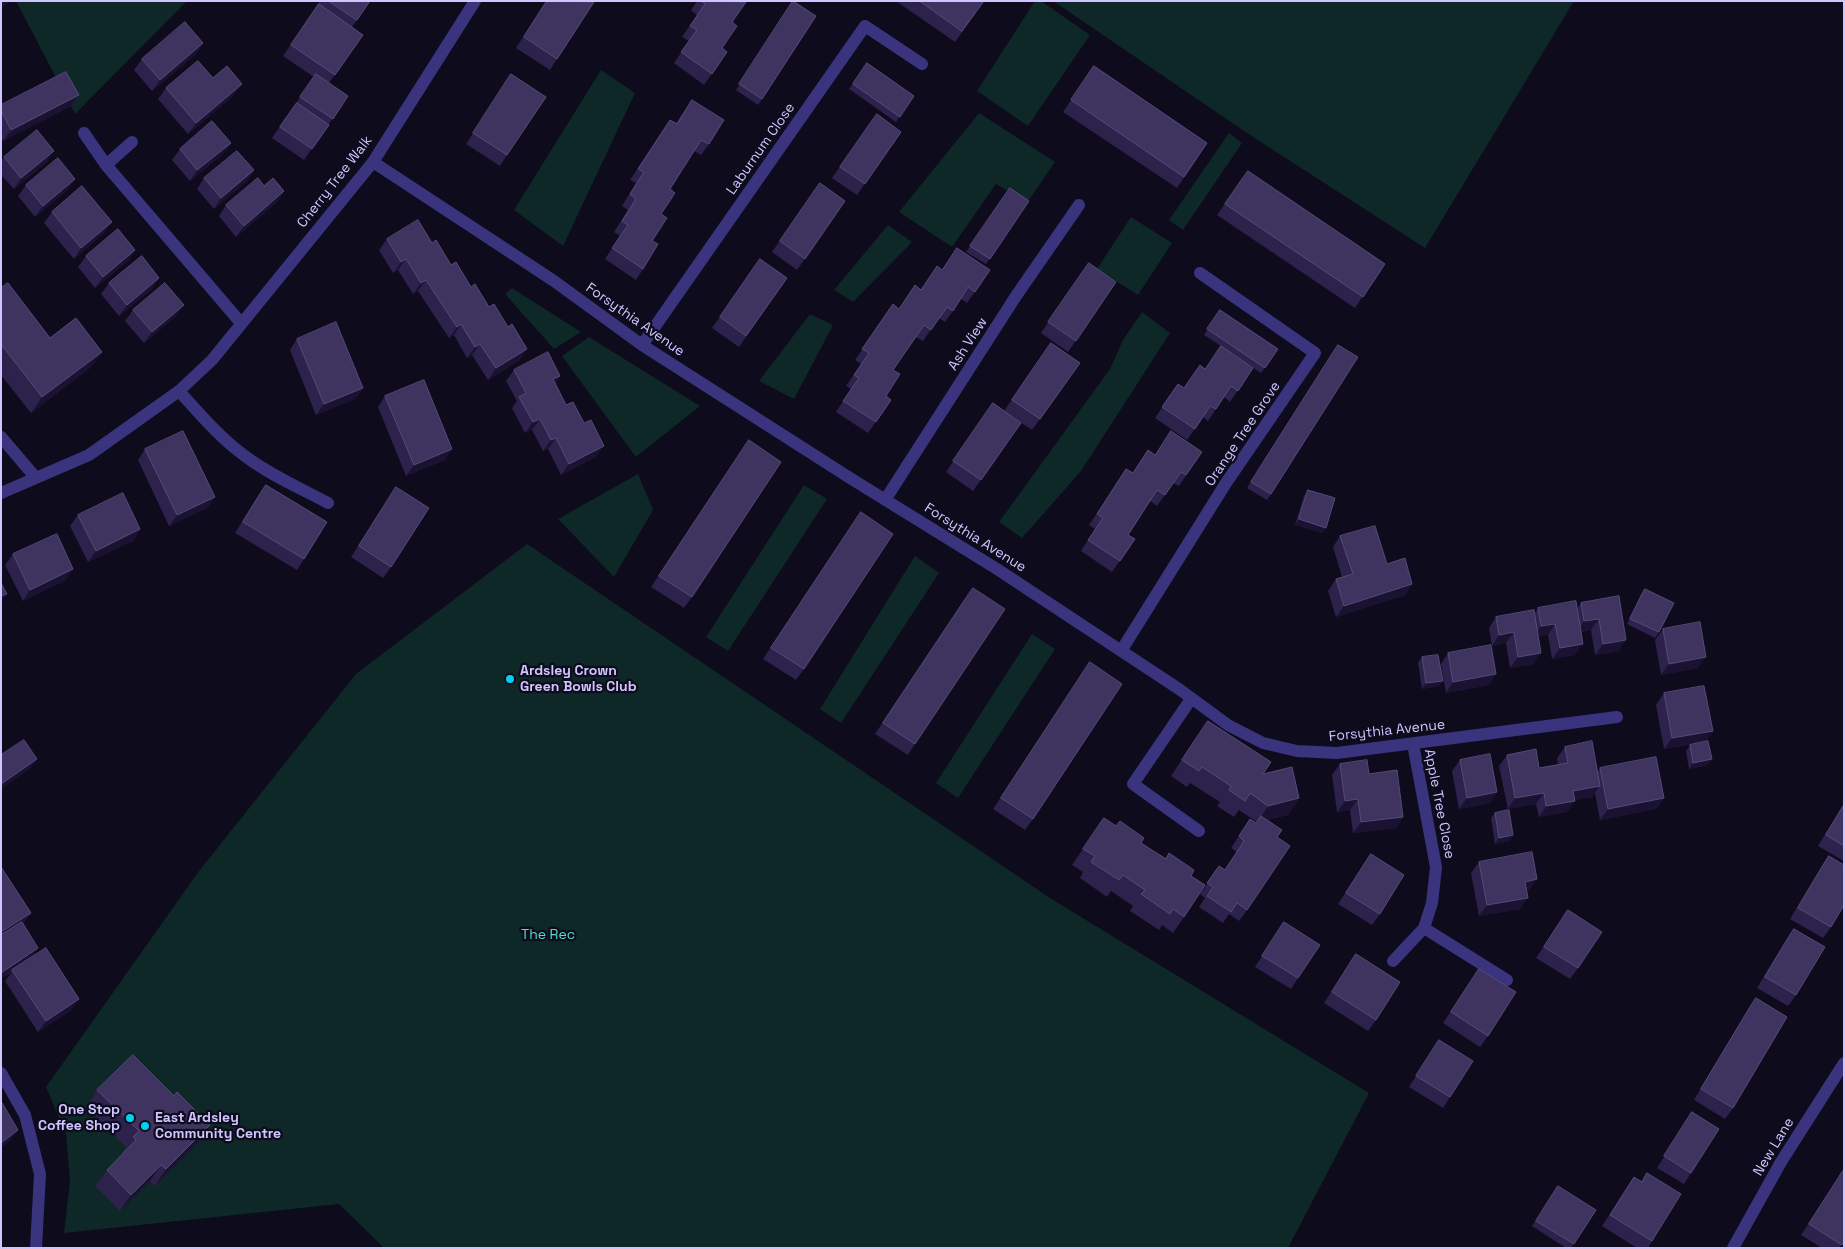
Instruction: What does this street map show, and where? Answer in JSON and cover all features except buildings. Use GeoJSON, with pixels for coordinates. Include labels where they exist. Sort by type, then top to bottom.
{"type":"FeatureCollection","features":[{"type":"Feature","properties":{"kind":"street","name":"Cherry Tree Walk"},"geometry":{"type":"LineString","coordinates":[[1,493],[89,455],[179,391],[212,360],[373,162],[475,1]]}},
{"type":"Feature","properties":{"kind":"street","name":"Laburnum Close"},"geometry":{"type":"LineString","coordinates":[[642,345],[865,26],[922,64]]}},
{"type":"Feature","properties":{"kind":"street"},"geometry":{"type":"LineString","coordinates":[[84,133],[106,166],[241,323]]}},
{"type":"Feature","properties":{"kind":"street"},"geometry":{"type":"LineString","coordinates":[[106,166],[132,142]]}},
{"type":"Feature","properties":{"kind":"street","name":"Forsythia Avenue"},"geometry":{"type":"LineString","coordinates":[[373,162],[554,281],[642,345],[885,500],[975,554],[1121,650],[1228,725],[1263,743],[1296,751],[1336,753],[1617,717]]}},
{"type":"Feature","properties":{"kind":"street","name":"Ash View"},"geometry":{"type":"LineString","coordinates":[[885,500],[1016,296],[1079,205]]}},
{"type":"Feature","properties":{"kind":"street","name":"Orange Tree Grove"},"geometry":{"type":"LineString","coordinates":[[1121,650],[1226,483],[1316,353],[1200,273]]}},
{"type":"Feature","properties":{"kind":"street"},"geometry":{"type":"LineString","coordinates":[[179,391],[220,436],[244,456],[266,471],[328,503]]}},
{"type":"Feature","properties":{"kind":"street"},"geometry":{"type":"LineString","coordinates":[[1,437],[36,478]]}},
{"type":"Feature","properties":{"kind":"street"},"geometry":{"type":"LineString","coordinates":[[1191,699],[1133,784],[1199,831]]}},
{"type":"Feature","properties":{"kind":"street","name":"Apple Tree Close"},"geometry":{"type":"LineString","coordinates":[[1394,961],[1424,928],[1432,903],[1436,867],[1412,744]]}},
{"type":"Feature","properties":{"kind":"street"},"geometry":{"type":"LineString","coordinates":[[1424,928],[1507,980]]}},
{"type":"Feature","properties":{"kind":"street","name":"New Lane"},"geometry":{"type":"LineString","coordinates":[[1733,1248],[1781,1162],[1844,1063]]}},
{"type":"Feature","properties":{"kind":"street"},"geometry":{"type":"LineString","coordinates":[[1,1073],[25,1115],[40,1174],[36,1248]]}},
{"type":"Feature","properties":{"kind":"green space"},"geometry":{"type":"Polygon","coordinates":[[[16,1],[187,1],[75,114],[16,1]]]}},
{"type":"Feature","properties":{"kind":"green space"},"geometry":{"type":"Polygon","coordinates":[[[1035,1],[1041,1],[1090,35],[1028,126],[977,91],[1035,1]]]}},
{"type":"Feature","properties":{"kind":"green space"},"geometry":{"type":"Polygon","coordinates":[[[1053,1],[1574,1],[1425,248],[1253,137],[1053,1]]]}},
{"type":"Feature","properties":{"kind":"green space"},"geometry":{"type":"Polygon","coordinates":[[[601,70],[635,93],[563,246],[514,210],[601,70]]]}},
{"type":"Feature","properties":{"kind":"green space"},"geometry":{"type":"Polygon","coordinates":[[[979,113],[1055,162],[1027,203],[996,184],[952,247],[899,212],[979,113]]]}},
{"type":"Feature","properties":{"kind":"green space"},"geometry":{"type":"Polygon","coordinates":[[[1229,133],[1242,143],[1183,230],[1169,220],[1229,133]]]}},
{"type":"Feature","properties":{"kind":"green space"},"geometry":{"type":"Polygon","coordinates":[[[1131,217],[1172,243],[1138,295],[1097,269],[1131,217]]]}},
{"type":"Feature","properties":{"kind":"green space"},"geometry":{"type":"Polygon","coordinates":[[[888,225],[912,242],[853,302],[834,290],[888,225]]]}},
{"type":"Feature","properties":{"kind":"green space"},"geometry":{"type":"Polygon","coordinates":[[[512,288],[581,332],[554,349],[505,294],[512,288]]]}},
{"type":"Feature","properties":{"kind":"green space"},"geometry":{"type":"Polygon","coordinates":[[[1142,312],[1170,333],[1081,471],[1022,538],[999,522],[1110,369],[1123,340],[1142,312]]]}},
{"type":"Feature","properties":{"kind":"green space"},"geometry":{"type":"Polygon","coordinates":[[[810,314],[833,325],[794,399],[759,381],[810,314]]]}},
{"type":"Feature","properties":{"kind":"green space"},"geometry":{"type":"Polygon","coordinates":[[[589,337],[700,406],[636,457],[562,356],[589,337]]]}},
{"type":"Feature","properties":{"kind":"green space"},"geometry":{"type":"Polygon","coordinates":[[[638,474],[653,510],[614,577],[558,519],[638,474]]]}},
{"type":"Feature","properties":{"kind":"green space"},"geometry":{"type":"Polygon","coordinates":[[[804,485],[827,499],[728,651],[706,637],[804,485]]]}},
{"type":"Feature","properties":{"kind":"green space","name":"The Rec"},"geometry":{"type":"Polygon","coordinates":[[[527,544],[1050,898],[1369,1093],[1288,1248],[384,1248],[339,1204],[64,1233],[70,1180],[66,1134],[46,1087],[199,871],[356,674],[527,544]]]}},
{"type":"Feature","properties":{"kind":"green space"},"geometry":{"type":"Polygon","coordinates":[[[915,556],[939,573],[841,723],[820,709],[915,556]]]}},
{"type":"Feature","properties":{"kind":"green space"},"geometry":{"type":"Polygon","coordinates":[[[1032,634],[1055,649],[958,798],[936,783],[1032,634]]]}},
{"type":"Feature","properties":{"kind":"place","name":"Ardsley Crown Green Bowls Club"},"geometry":{"type":"Point","coordinates":[510,679]}},
{"type":"Feature","properties":{"kind":"place","name":"One Stop Coffee Shop"},"geometry":{"type":"Point","coordinates":[130,1118]}},
{"type":"Feature","properties":{"kind":"place","name":"East Ardsley Community Centre"},"geometry":{"type":"Point","coordinates":[145,1126]}}]}
